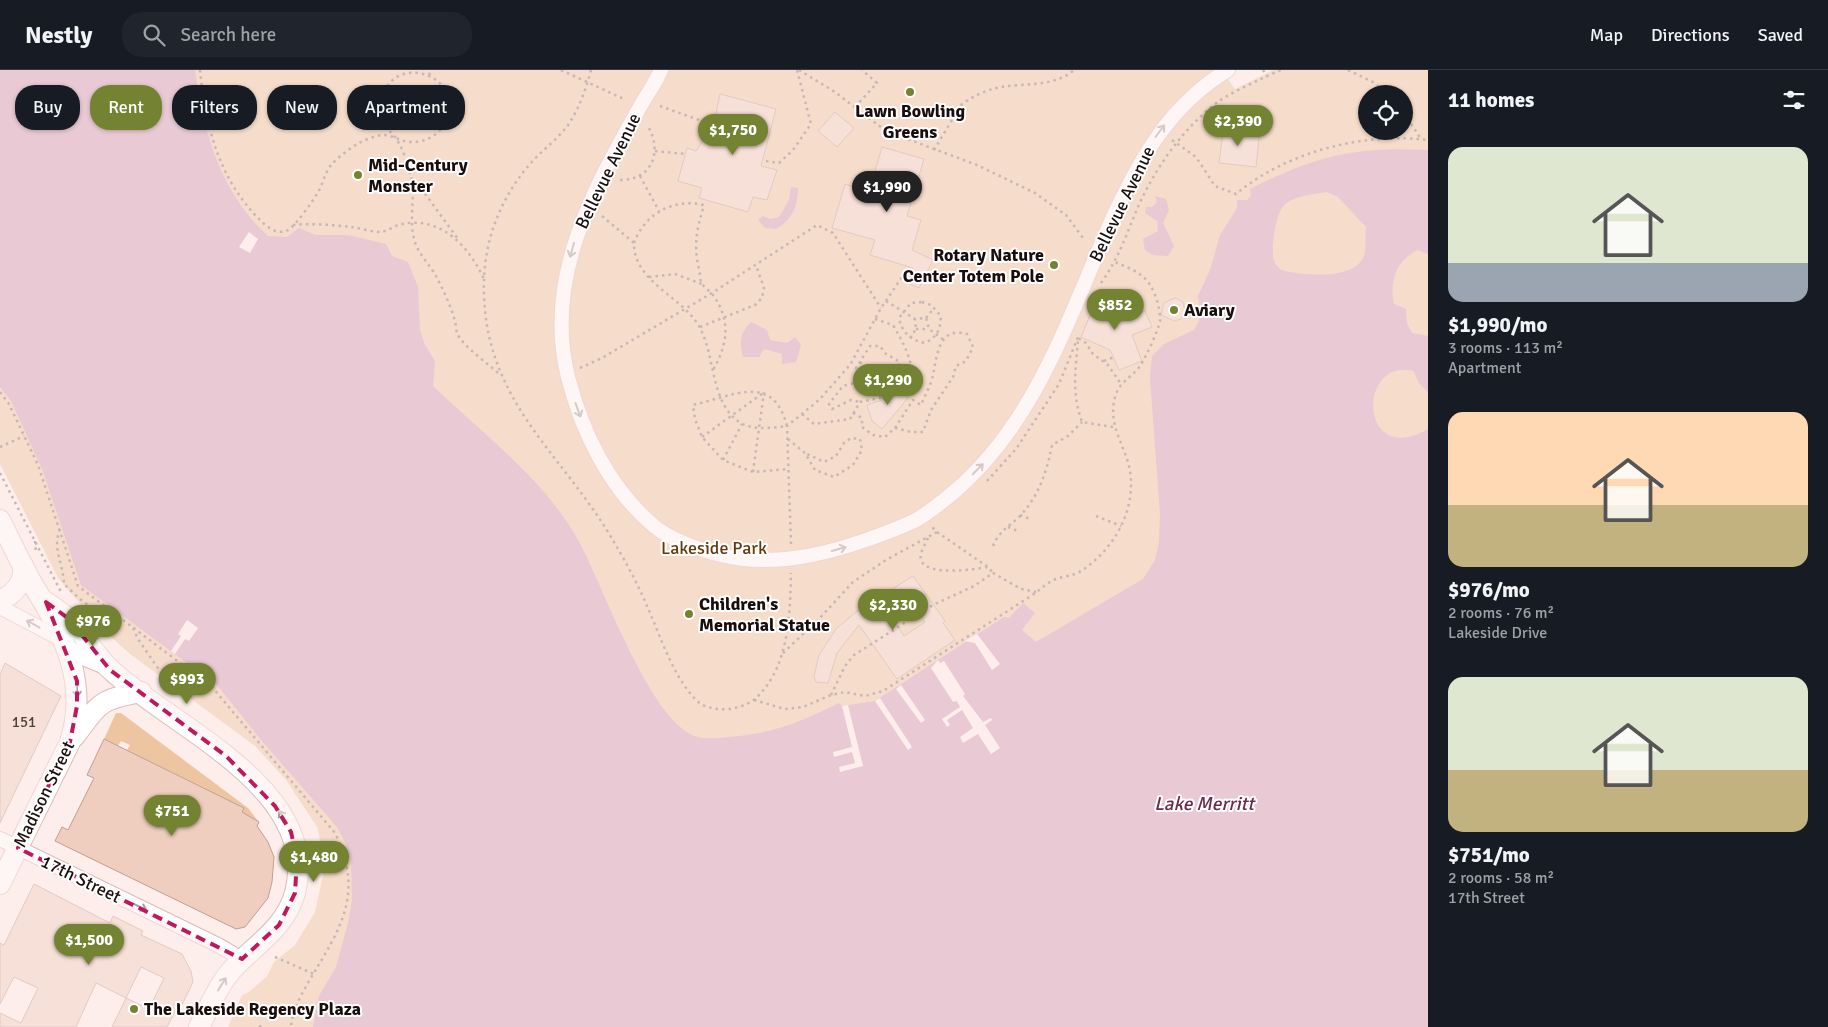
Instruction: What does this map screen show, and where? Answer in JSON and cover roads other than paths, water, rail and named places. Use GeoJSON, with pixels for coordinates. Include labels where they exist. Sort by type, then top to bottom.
{"type":"FeatureCollection","features":[{"type":"Feature","properties":{"kind":"street","name":"Bellevue Avenue"},"geometry":{"type":"LineString","coordinates":[[661,70],[616,150],[578,231],[566,271],[562,299],[562,326],[567,374],[586,430],[610,478],[628,500],[655,527],[682,542],[735,558],[791,560],[824,553],[887,532],[918,519],[964,483],[1007,436],[1024,412],[1052,356],[1122,199],[1145,153],[1159,131],[1193,94],[1228,70]]}},
{"type":"Feature","properties":{"kind":"street"},"geometry":{"type":"LineString","coordinates":[[0,520],[23,566],[46,602],[69,620],[110,670]]}},
{"type":"Feature","properties":{"kind":"street"},"geometry":{"type":"LineString","coordinates":[[0,600],[16,590],[21,582],[23,566]]}},
{"type":"Feature","properties":{"kind":"street","name":"Madison Street"},"geometry":{"type":"LineString","coordinates":[[0,884],[70,742],[77,706],[77,681],[65,644],[46,602]]}},
{"type":"Feature","properties":{"kind":"street"},"geometry":{"type":"LineString","coordinates":[[0,606],[41,628],[83,658],[110,670],[239,767],[275,806],[291,832],[296,847],[297,874],[295,893],[288,911],[269,936],[242,959],[223,982],[199,1027]]}},
{"type":"Feature","properties":{"kind":"street"},"geometry":{"type":"LineString","coordinates":[[70,742],[100,704],[108,699],[141,692]]}},
{"type":"Feature","properties":{"kind":"street","name":"17th Street"},"geometry":{"type":"LineString","coordinates":[[0,839],[218,945],[242,959]]}},
{"type":"Feature","properties":{"kind":"water","name":"Lake Merritt"},"geometry":{"type":"Polygon","coordinates":[[[0,70],[195,70],[198,85],[172,85],[172,130],[207,130],[226,181],[251,219],[268,236],[287,237],[299,228],[315,235],[348,235],[386,244],[392,256],[408,262],[418,287],[420,330],[424,343],[435,361],[433,386],[531,477],[564,518],[588,560],[629,650],[663,707],[680,727],[698,737],[717,738],[759,733],[786,726],[839,703],[842,706],[875,701],[1004,617],[1009,618],[1023,603],[1035,613],[1022,630],[1036,642],[1143,579],[1155,560],[1159,542],[1160,514],[1150,378],[1152,356],[1164,344],[1194,330],[1199,321],[1201,312],[1198,296],[1210,270],[1220,235],[1237,208],[1237,200],[1247,200],[1251,196],[1250,189],[1295,168],[1316,161],[1357,152],[1402,149],[1428,150],[1428,254],[1418,250],[1410,254],[1399,266],[1394,280],[1393,296],[1394,304],[1406,309],[1407,324],[1412,333],[1428,336],[1428,392],[1418,382],[1414,371],[1395,371],[1382,380],[1375,394],[1373,410],[1378,425],[1389,435],[1405,437],[1428,429],[1428,1027],[313,1027],[319,996],[336,967],[348,923],[352,900],[351,863],[346,844],[337,827],[261,740],[218,686],[81,585],[42,469],[11,401],[0,387],[0,70]],[[1327,192],[1299,197],[1285,204],[1279,215],[1273,249],[1274,261],[1281,270],[1301,273],[1325,275],[1348,270],[1357,265],[1363,258],[1366,227],[1338,197],[1327,192]]]}},
{"type":"Feature","properties":{"kind":"water"},"geometry":{"type":"Polygon","coordinates":[[[791,187],[798,188],[797,201],[790,217],[776,229],[765,228],[758,220],[763,216],[770,219],[779,217],[789,200],[791,187]]]}},
{"type":"Feature","properties":{"kind":"water"},"geometry":{"type":"Polygon","coordinates":[[[1155,196],[1166,199],[1169,210],[1163,223],[1174,246],[1168,256],[1153,255],[1145,250],[1143,239],[1158,231],[1157,221],[1145,213],[1146,207],[1152,207],[1157,202],[1155,196]]]}},
{"type":"Feature","properties":{"kind":"water"},"geometry":{"type":"Polygon","coordinates":[[[751,322],[767,330],[770,340],[787,343],[795,337],[801,345],[796,362],[782,364],[782,354],[764,349],[759,357],[743,357],[741,338],[751,322]]]}},
{"type":"Feature","properties":{"kind":"place","name":"Lawn Bowling Greens"},"geometry":{"type":"Point","coordinates":[910,92]}},
{"type":"Feature","properties":{"kind":"place","name":"Mid-Century Monster"},"geometry":{"type":"Point","coordinates":[358,175]}},
{"type":"Feature","properties":{"kind":"place","name":"Rotary Nature Center Totem Pole"},"geometry":{"type":"Point","coordinates":[1054,265]}},
{"type":"Feature","properties":{"kind":"place","name":"Aviary"},"geometry":{"type":"Point","coordinates":[1174,310]}},
{"type":"Feature","properties":{"kind":"place","name":"Children's Memorial Statue"},"geometry":{"type":"Point","coordinates":[689,614]}},
{"type":"Feature","properties":{"kind":"place","name":"The Lakeside Regency Plaza"},"geometry":{"type":"Point","coordinates":[134,1009]}},
{"type":"Feature","properties":{"kind":"park label","name":"Lakeside Park"},"geometry":{"type":"Point","coordinates":[714,548]}}]}
